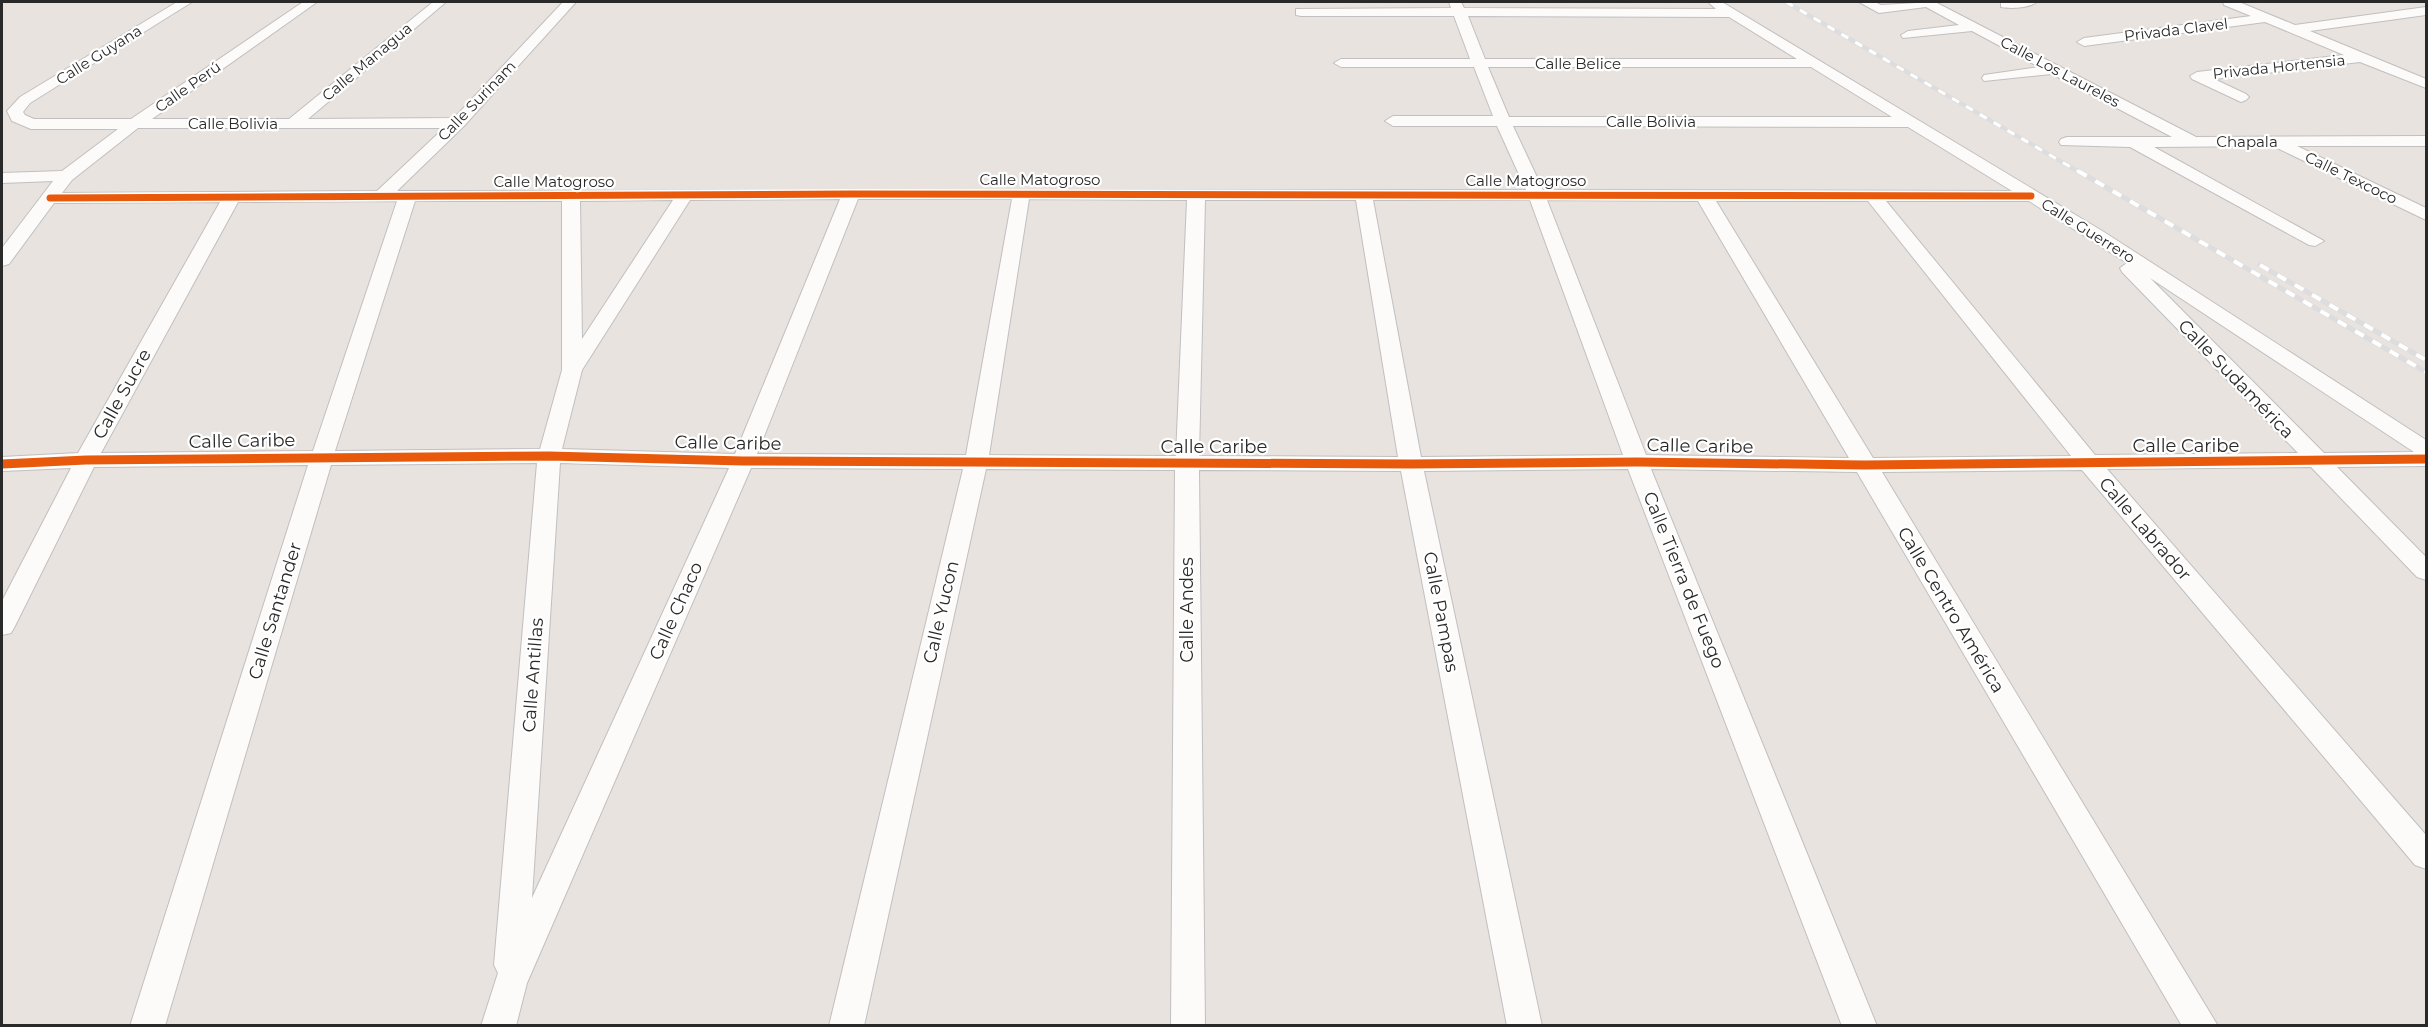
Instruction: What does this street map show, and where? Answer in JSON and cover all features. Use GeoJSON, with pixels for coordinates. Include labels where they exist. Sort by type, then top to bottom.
{"type":"FeatureCollection","features":[{"type":"Feature","properties":{"kind":"street","name":"Calle Guyana"},"geometry":{"type":"LineString","coordinates":[[15,111],[25,100],[185,2]]}},
{"type":"Feature","properties":{"kind":"street","name":"Calle Perú"},"geometry":{"type":"LineString","coordinates":[[2,260],[66,176],[134,124],[311,2]]}},
{"type":"Feature","properties":{"kind":"street","name":"Calle Managua"},"geometry":{"type":"LineString","coordinates":[[293,123],[440,2]]}},
{"type":"Feature","properties":{"kind":"street","name":"Calle Surinam"},"geometry":{"type":"LineString","coordinates":[[394,198],[458,123],[570,2]]}},
{"type":"Feature","properties":{"kind":"street","name":"Calle Guerrero"},"geometry":{"type":"LineString","coordinates":[[1714,2],[2098,236],[2427,450]]}},
{"type":"Feature","properties":{"kind":"street"},"geometry":{"type":"LineString","coordinates":[[1866,2],[1879,9],[1928,2]]}},
{"type":"Feature","properties":{"kind":"street","name":"Calle Los Laureles"},"geometry":{"type":"LineString","coordinates":[[1928,2],[2194,142]]}},
{"type":"Feature","properties":{"kind":"street"},"geometry":{"type":"LineString","coordinates":[[2006,4],[2030,2]]}},
{"type":"Feature","properties":{"kind":"street"},"geometry":{"type":"LineString","coordinates":[[2229,2],[2427,84]]}},
{"type":"Feature","properties":{"kind":"street"},"geometry":{"type":"LineString","coordinates":[[1301,12],[1457,6],[1731,13]]}},
{"type":"Feature","properties":{"kind":"street","name":"Calle Tierra de Fuego"},"geometry":{"type":"LineString","coordinates":[[1457,6],[1503,122],[1536,196],[1637,462],[1860,1026]]}},
{"type":"Feature","properties":{"kind":"street"},"geometry":{"type":"LineString","coordinates":[[2293,29],[2427,11]]}},
{"type":"Feature","properties":{"kind":"street","name":"Privada Clavel"},"geometry":{"type":"LineString","coordinates":[[2084,42],[2267,18]]}},
{"type":"Feature","properties":{"kind":"street"},"geometry":{"type":"LineString","coordinates":[[1908,35],[1974,27]]}},
{"type":"Feature","properties":{"kind":"street","name":"Privada Hortensia"},"geometry":{"type":"LineString","coordinates":[[2241,97],[2191,73],[2361,58]]}},
{"type":"Feature","properties":{"kind":"street","name":"Calle Belice"},"geometry":{"type":"LineString","coordinates":[[1341,63],[1815,63]]}},
{"type":"Feature","properties":{"kind":"street"},"geometry":{"type":"LineString","coordinates":[[2393,69],[2427,65]]}},
{"type":"Feature","properties":{"kind":"street"},"geometry":{"type":"LineString","coordinates":[[1989,78],[2056,69]]}},
{"type":"Feature","properties":{"kind":"street","name":"Calle Bolivia"},"geometry":{"type":"LineString","coordinates":[[15,111],[18,118],[31,124],[458,123]]}},
{"type":"Feature","properties":{"kind":"street","name":"Calle Bolivia"},"geometry":{"type":"LineString","coordinates":[[1393,121],[1908,122]]}},
{"type":"Feature","properties":{"kind":"street","name":"Chapala"},"geometry":{"type":"LineString","coordinates":[[2067,142],[2427,141]]}},
{"type":"Feature","properties":{"kind":"street"},"geometry":{"type":"LineString","coordinates":[[2133,142],[2315,241]]}},
{"type":"Feature","properties":{"kind":"street","name":"Calle Texcoco"},"geometry":{"type":"LineString","coordinates":[[2275,142],[2427,215]]}},
{"type":"Feature","properties":{"kind":"street"},"geometry":{"type":"LineString","coordinates":[[2,178],[66,176]]}},
{"type":"Feature","properties":{"kind":"street","name":"Calle Matogroso"},"geometry":{"type":"LineString","coordinates":[[50,198],[851,194],[1364,197],[1703,194],[2031,196]]}},
{"type":"Feature","properties":{"kind":"street","name":"Calle Chaco"},"geometry":{"type":"LineString","coordinates":[[498,1026],[510,983],[743,461],[851,194]]}},
{"type":"Feature","properties":{"kind":"street","name":"Calle Centro América"},"geometry":{"type":"LineString","coordinates":[[1703,194],[2201,1026]]}},
{"type":"Feature","properties":{"kind":"street","name":"Calle Andes"},"geometry":{"type":"LineString","coordinates":[[1188,1026],[1187,464],[1197,195]]}},
{"type":"Feature","properties":{"kind":"street","name":"Calle Labrador"},"geometry":{"type":"LineString","coordinates":[[1872,195],[2088,462],[2427,856]]}},
{"type":"Feature","properties":{"kind":"street","name":"Calle Antillas"},"geometry":{"type":"LineString","coordinates":[[510,983],[549,456],[572,370],[571,196]]}},
{"type":"Feature","properties":{"kind":"street","name":"Calle Antillas"},"geometry":{"type":"LineString","coordinates":[[572,370],[684,196]]}},
{"type":"Feature","properties":{"kind":"street","name":"Calle Yucon"},"geometry":{"type":"LineString","coordinates":[[846,1026],[976,462],[1021,196]]}},
{"type":"Feature","properties":{"kind":"street","name":"Calle Sucre"},"geometry":{"type":"LineString","coordinates":[[2,626],[86,460],[232,197]]}},
{"type":"Feature","properties":{"kind":"street","name":"Calle Pampas"},"geometry":{"type":"LineString","coordinates":[[1364,197],[1411,464],[1525,1026]]}},
{"type":"Feature","properties":{"kind":"street","name":"Calle Santander"},"geometry":{"type":"LineString","coordinates":[[147,1026],[322,456],[394,198]]}},
{"type":"Feature","properties":{"kind":"street","name":"Calle Sudamérica"},"geometry":{"type":"LineString","coordinates":[[2098,236],[2317,462],[2427,571]]}},
{"type":"Feature","properties":{"kind":"street","name":"Calle Caribe"},"geometry":{"type":"LineString","coordinates":[[2,464],[86,460],[322,456],[549,456],[743,461],[1187,464],[1637,462],[1864,465],[2317,462],[2427,459]]}},
{"type":"Feature","properties":{"kind":"railway"},"geometry":{"type":"LineString","coordinates":[[1786,2],[2081,173]]}},
{"type":"Feature","properties":{"kind":"railway"},"geometry":{"type":"LineString","coordinates":[[2078,171],[2426,372]]}},
{"type":"Feature","properties":{"kind":"railway"},"geometry":{"type":"LineString","coordinates":[[2260,265],[2426,360]]}},
{"type":"Feature","properties":{"kind":"cycle path"},"geometry":{"type":"LineString","coordinates":[[50,198],[851,194],[2031,196]]}},
{"type":"Feature","properties":{"kind":"cycle path"},"geometry":{"type":"LineString","coordinates":[[2,464],[86,460],[549,456],[743,461],[1411,464],[1637,462],[1864,465],[2426,459]]}}]}
